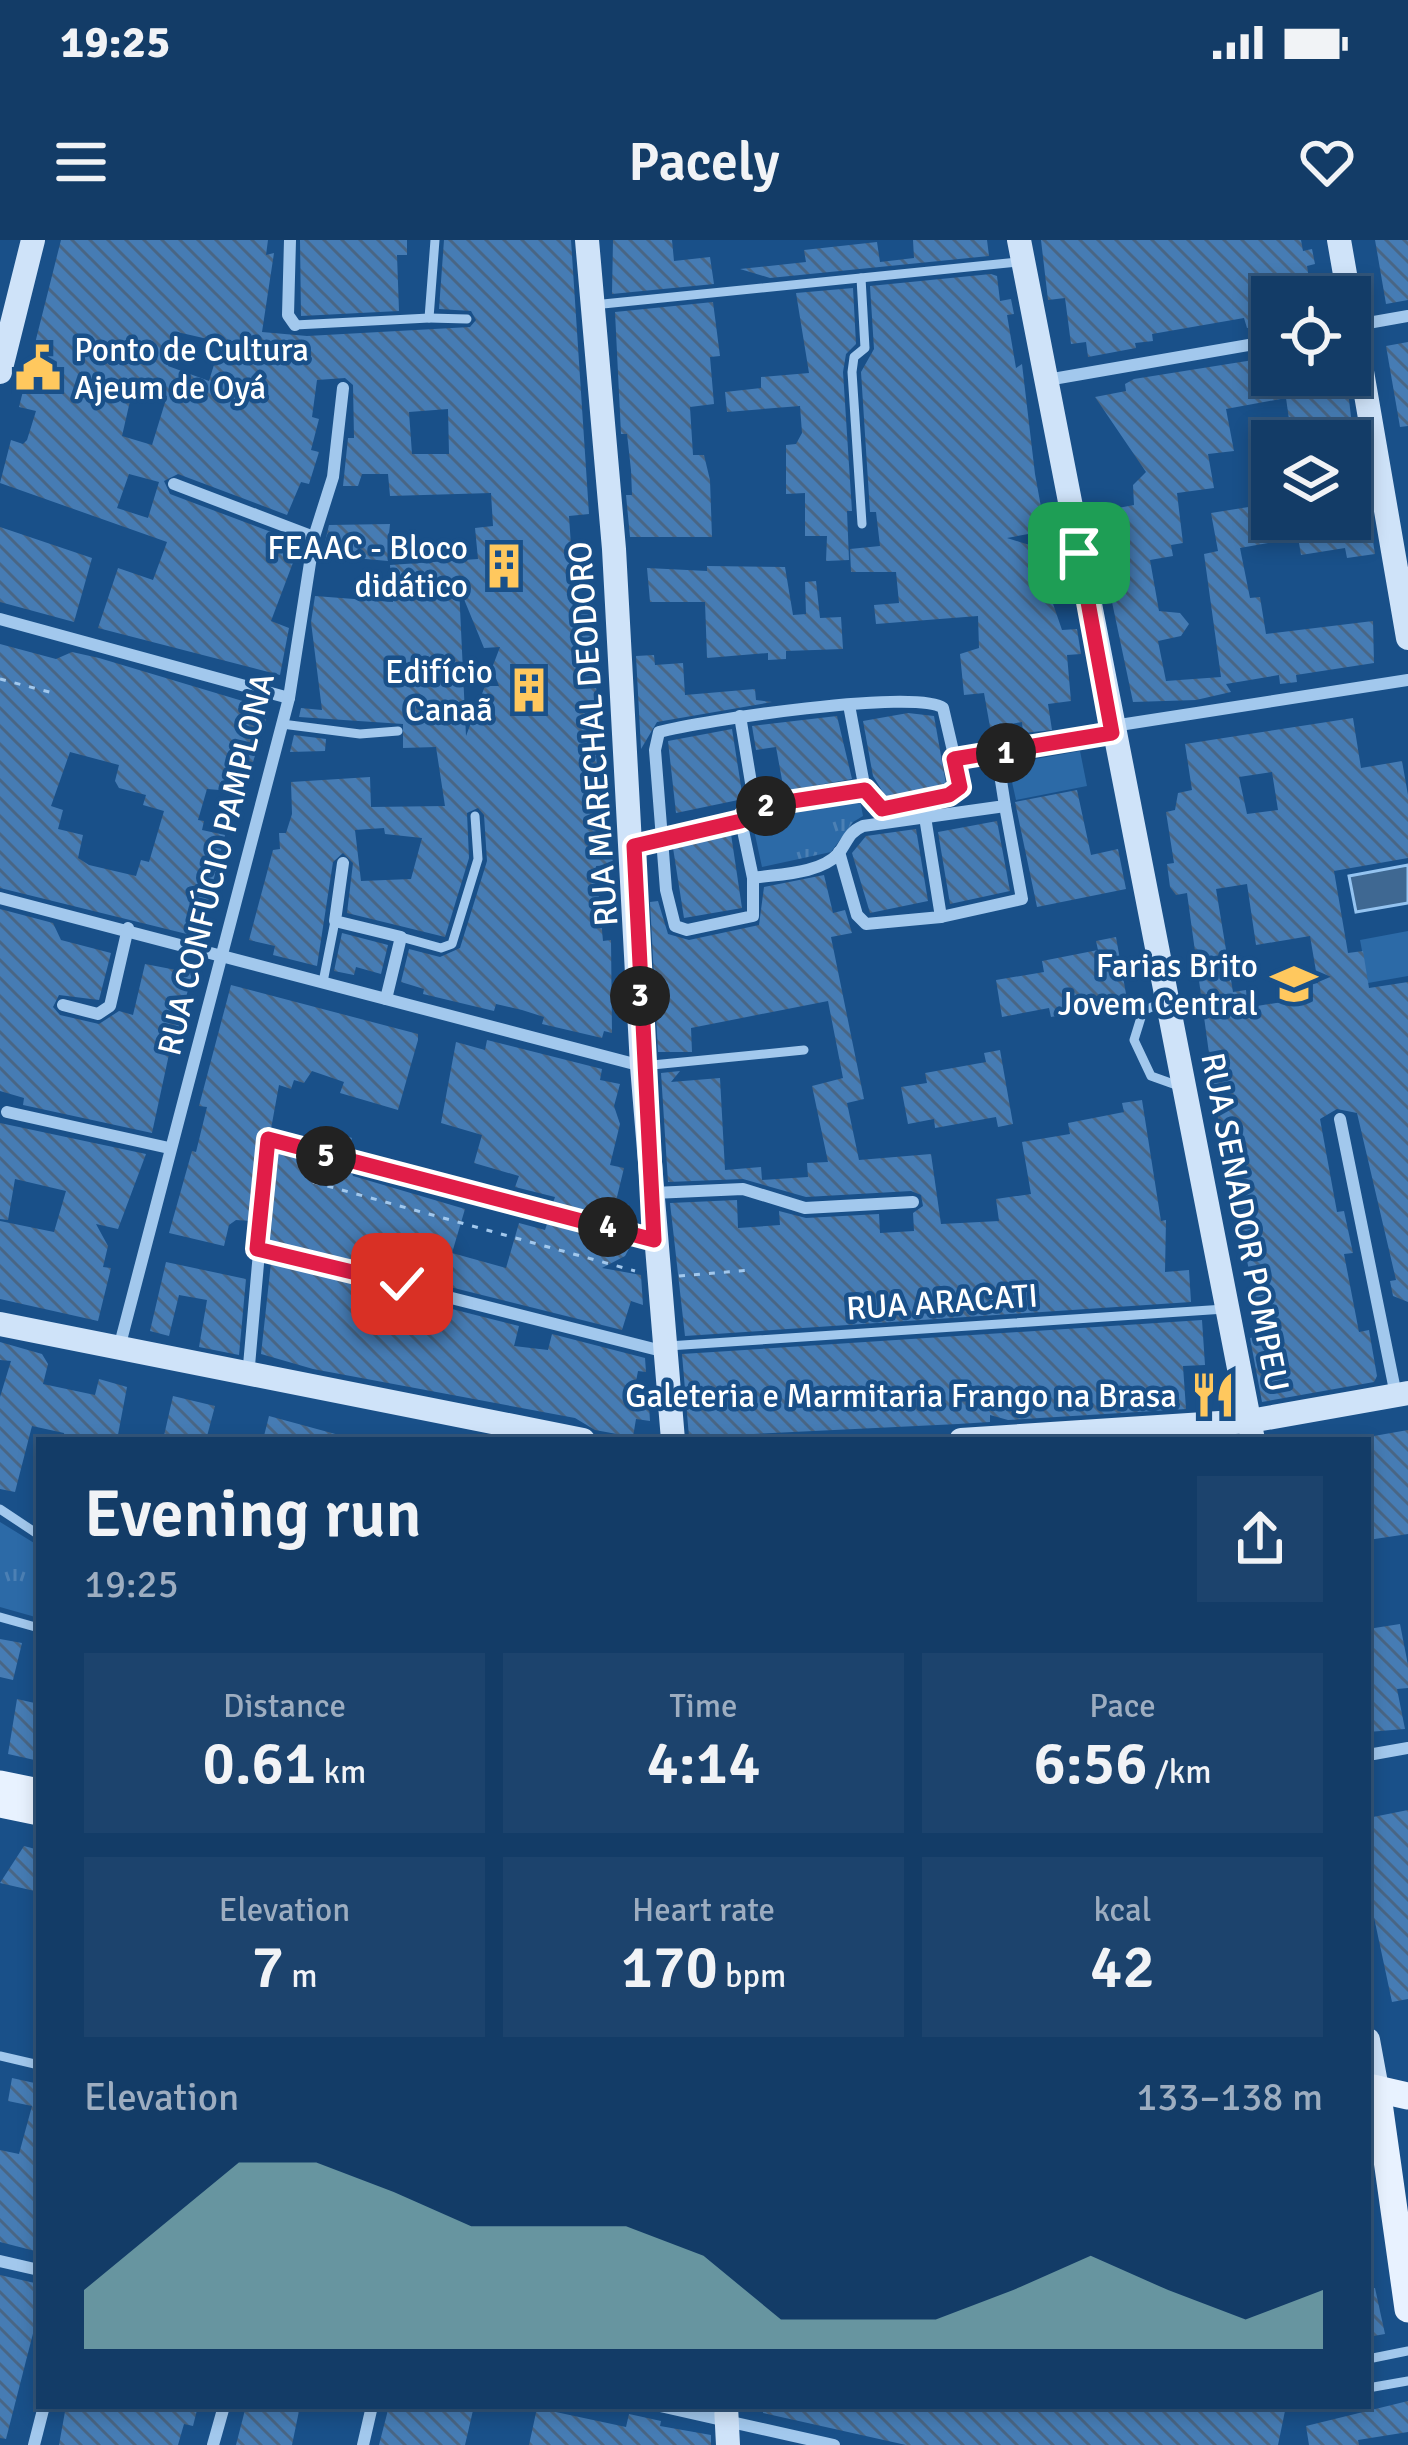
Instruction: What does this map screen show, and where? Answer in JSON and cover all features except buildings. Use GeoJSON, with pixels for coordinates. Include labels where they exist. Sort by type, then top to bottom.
{"type":"FeatureCollection","features":[{"type":"Feature","properties":{"kind":"main road"},"geometry":{"type":"LineString","coordinates":[[0,1784],[36,1791]]}},
{"type":"Feature","properties":{"kind":"main road"},"geometry":{"type":"LineString","coordinates":[[0,1804],[36,1811]]}},
{"type":"Feature","properties":{"kind":"main road"},"geometry":{"type":"LineString","coordinates":[[1408,2096],[1380,2102],[1408,2309]]}},
{"type":"Feature","properties":{"kind":"main road"},"geometry":{"type":"LineString","coordinates":[[1388,2170],[1408,2209]]}},
{"type":"Feature","properties":{"kind":"street"},"geometry":{"type":"LineString","coordinates":[[0,372],[34,240]]}},
{"type":"Feature","properties":{"kind":"street"},"geometry":{"type":"LineString","coordinates":[[290,240],[288,315],[295,325]]}},
{"type":"Feature","properties":{"kind":"street","name":"RUA MARECHAL DEODORO"},"geometry":{"type":"LineString","coordinates":[[587,240],[641,845],[643,1066],[654,1240],[664,1277],[662,1348],[673,1437]]}},
{"type":"Feature","properties":{"kind":"street"},"geometry":{"type":"LineString","coordinates":[[1339,240],[1345,276]]}},
{"type":"Feature","properties":{"kind":"street","name":"RUA SENADOR POMPEU"},"geometry":{"type":"LineString","coordinates":[[1021,251],[1252,1430]]}},
{"type":"Feature","properties":{"kind":"street"},"geometry":{"type":"LineString","coordinates":[[1371,314],[1408,316]]}},
{"type":"Feature","properties":{"kind":"street"},"geometry":{"type":"LineString","coordinates":[[1046,381],[1251,344]]}},
{"type":"Feature","properties":{"kind":"street","name":"RUA CONFÚCIO PAMPLONA"},"geometry":{"type":"LineString","coordinates":[[119,1350],[289,698],[314,538],[333,477],[343,388]]}},
{"type":"Feature","properties":{"kind":"street"},"geometry":{"type":"LineString","coordinates":[[1366,396],[1408,638]]}},
{"type":"Feature","properties":{"kind":"street"},"geometry":{"type":"LineString","coordinates":[[174,484],[314,538]]}},
{"type":"Feature","properties":{"kind":"street"},"geometry":{"type":"LineString","coordinates":[[0,619],[289,698]]}},
{"type":"Feature","properties":{"kind":"street"},"geometry":{"type":"LineString","coordinates":[[954,759],[1408,680]]}},
{"type":"Feature","properties":{"kind":"street"},"geometry":{"type":"LineString","coordinates":[[741,821],[753,878],[753,916],[680,930],[670,918],[659,732],[740,716],[849,705],[938,703],[954,759],[957,793],[882,809],[865,790],[849,705]]}},
{"type":"Feature","properties":{"kind":"street"},"geometry":{"type":"LineString","coordinates":[[740,716],[754,807]]}},
{"type":"Feature","properties":{"kind":"street"},"geometry":{"type":"LineString","coordinates":[[839,852],[857,915],[866,924],[941,917],[1022,899],[997,755]]}},
{"type":"Feature","properties":{"kind":"street"},"geometry":{"type":"LineString","coordinates":[[641,845],[741,821],[754,807],[865,790]]}},
{"type":"Feature","properties":{"kind":"street"},"geometry":{"type":"LineString","coordinates":[[753,878],[814,867],[839,852],[849,833],[863,826],[1005,806]]}},
{"type":"Feature","properties":{"kind":"street"},"geometry":{"type":"LineString","coordinates":[[926,817],[941,917]]}},
{"type":"Feature","properties":{"kind":"street"},"geometry":{"type":"LineString","coordinates":[[343,863],[335,921],[401,937],[386,999]]}},
{"type":"Feature","properties":{"kind":"street"},"geometry":{"type":"LineString","coordinates":[[0,898],[643,1066]]}},
{"type":"Feature","properties":{"kind":"street"},"geometry":{"type":"LineString","coordinates":[[63,1005],[98,1014],[110,1006],[128,928]]}},
{"type":"Feature","properties":{"kind":"street"},"geometry":{"type":"LineString","coordinates":[[8,1112],[169,1148]]}},
{"type":"Feature","properties":{"kind":"street"},"geometry":{"type":"LineString","coordinates":[[1066,1437],[1252,1430],[1402,1394],[1340,1119]]}},
{"type":"Feature","properties":{"kind":"street"},"geometry":{"type":"LineString","coordinates":[[248,1377],[268,1139]]}},
{"type":"Feature","properties":{"kind":"street"},"geometry":{"type":"LineString","coordinates":[[359,1165],[654,1240]]}},
{"type":"Feature","properties":{"kind":"street"},"geometry":{"type":"LineString","coordinates":[[651,1193],[735,1188],[805,1208],[913,1202]]}},
{"type":"Feature","properties":{"kind":"street"},"geometry":{"type":"LineString","coordinates":[[257,1249],[662,1348]]}},
{"type":"Feature","properties":{"kind":"street"},"geometry":{"type":"LineString","coordinates":[[0,1324],[567,1437]]}},
{"type":"Feature","properties":{"kind":"street"},"geometry":{"type":"LineString","coordinates":[[1371,1754],[1408,1748]]}},
{"type":"Feature","properties":{"kind":"street"},"geometry":{"type":"LineString","coordinates":[[1371,2056],[1380,2102]]}},
{"type":"Feature","properties":{"kind":"street"},"geometry":{"type":"LineString","coordinates":[[0,2261],[36,2269]]}},
{"type":"Feature","properties":{"kind":"street"},"geometry":{"type":"LineString","coordinates":[[34,2445],[43,2409]]}},
{"type":"Feature","properties":{"kind":"street"},"geometry":{"type":"LineString","coordinates":[[213,2445],[223,2409]]}},
{"type":"Feature","properties":{"kind":"street"},"geometry":{"type":"LineString","coordinates":[[363,2445],[371,2409]]}},
{"type":"Feature","properties":{"kind":"street"},"geometry":{"type":"LineString","coordinates":[[671,2409],[834,2445]]}},
{"type":"Feature","properties":{"kind":"lane"},"geometry":{"type":"LineString","coordinates":[[429,318],[435,240]]}},
{"type":"Feature","properties":{"kind":"lane"},"geometry":{"type":"LineString","coordinates":[[592,305],[861,278],[1021,251]]}},
{"type":"Feature","properties":{"kind":"lane"},"geometry":{"type":"LineString","coordinates":[[861,278],[865,348],[854,357],[852,372],[862,524]]}},
{"type":"Feature","properties":{"kind":"lane"},"geometry":{"type":"LineString","coordinates":[[295,325],[466,319]]}},
{"type":"Feature","properties":{"kind":"lane"},"geometry":{"type":"LineString","coordinates":[[281,724],[360,734],[398,731]]}},
{"type":"Feature","properties":{"kind":"lane"},"geometry":{"type":"LineString","coordinates":[[401,937],[441,948],[452,944],[478,859],[475,816]]}},
{"type":"Feature","properties":{"kind":"lane"},"geometry":{"type":"LineString","coordinates":[[323,982],[335,921]]}},
{"type":"Feature","properties":{"kind":"lane"},"geometry":{"type":"LineString","coordinates":[[1165,1001],[1143,1011],[1133,1040],[1150,1076],[1167,1086],[1182,1086]]}},
{"type":"Feature","properties":{"kind":"lane"},"geometry":{"type":"LineString","coordinates":[[643,1066],[804,1050]]}},
{"type":"Feature","properties":{"kind":"lane","name":"RUA ARACATI"},"geometry":{"type":"LineString","coordinates":[[662,1348],[1225,1309]]}},
{"type":"Feature","properties":{"kind":"lane"},"geometry":{"type":"LineString","coordinates":[[0,1509],[36,1533]]}},
{"type":"Feature","properties":{"kind":"lane"},"geometry":{"type":"LineString","coordinates":[[0,1617],[36,1627]]}},
{"type":"Feature","properties":{"kind":"lane"},"geometry":{"type":"LineString","coordinates":[[0,2056],[36,2064]]}},
{"type":"Feature","properties":{"kind":"lane"},"geometry":{"type":"LineString","coordinates":[[1371,2358],[1408,2351]]}},
{"type":"Feature","properties":{"kind":"lane"},"geometry":{"type":"LineString","coordinates":[[1371,2387],[1408,2381]]}},
{"type":"Feature","properties":{"kind":"path"},"geometry":{"type":"LineString","coordinates":[[0,679],[53,693]]}},
{"type":"Feature","properties":{"kind":"path"},"geometry":{"type":"LineString","coordinates":[[268,1139],[359,1165]]}},
{"type":"Feature","properties":{"kind":"path"},"geometry":{"type":"LineString","coordinates":[[313,1182],[664,1277],[750,1270]]}},
{"type":"Feature","properties":{"kind":"green space"},"geometry":{"type":"Polygon","coordinates":[[[1080,751],[1087,786],[1016,800],[1008,764],[1080,751]]]}},
{"type":"Feature","properties":{"kind":"green space"},"geometry":{"type":"Polygon","coordinates":[[[859,795],[863,816],[831,852],[762,867],[751,816],[859,795]]]}},
{"type":"Feature","properties":{"kind":"green space"},"geometry":{"type":"Polygon","coordinates":[[[1408,931],[1408,976],[1368,983],[1360,940],[1408,931]]]}},
{"type":"Feature","properties":{"kind":"green space"},"geometry":{"type":"Polygon","coordinates":[[[0,1522],[36,1544],[36,1617],[0,1607],[0,1522]]]}},
{"type":"Feature","properties":{"kind":"shaded area"},"geometry":{"type":"Polygon","coordinates":[[[1408,865],[1408,903],[1356,912],[1349,876],[1408,865]]]}},
{"type":"Feature","properties":{"kind":"place","name":"Ponto de Cultura Ajeum de Oyá"},"geometry":{"type":"Point","coordinates":[38,368]}},
{"type":"Feature","properties":{"kind":"place","name":"FEAAC - Bloco didático"},"geometry":{"type":"Point","coordinates":[504,566]}},
{"type":"Feature","properties":{"kind":"place","name":"Edifício Canaã"},"geometry":{"type":"Point","coordinates":[529,690]}},
{"type":"Feature","properties":{"kind":"place","name":"Farias Brito Jovem Central"},"geometry":{"type":"Point","coordinates":[1294,984]}},
{"type":"Feature","properties":{"kind":"place","name":"Galeteria e Marmitaria Frango na Brasa"},"geometry":{"type":"Point","coordinates":[1213,1395]}},
{"type":"Feature","properties":{"kind":"route"},"geometry":{"type":"LineString","coordinates":[[402,1284],[257,1249],[268,1139],[654,1240],[634,846],[741,821],[754,807],[865,790],[882,809],[949,795],[960,787],[954,759],[1112,733],[1079,553]]}}]}
